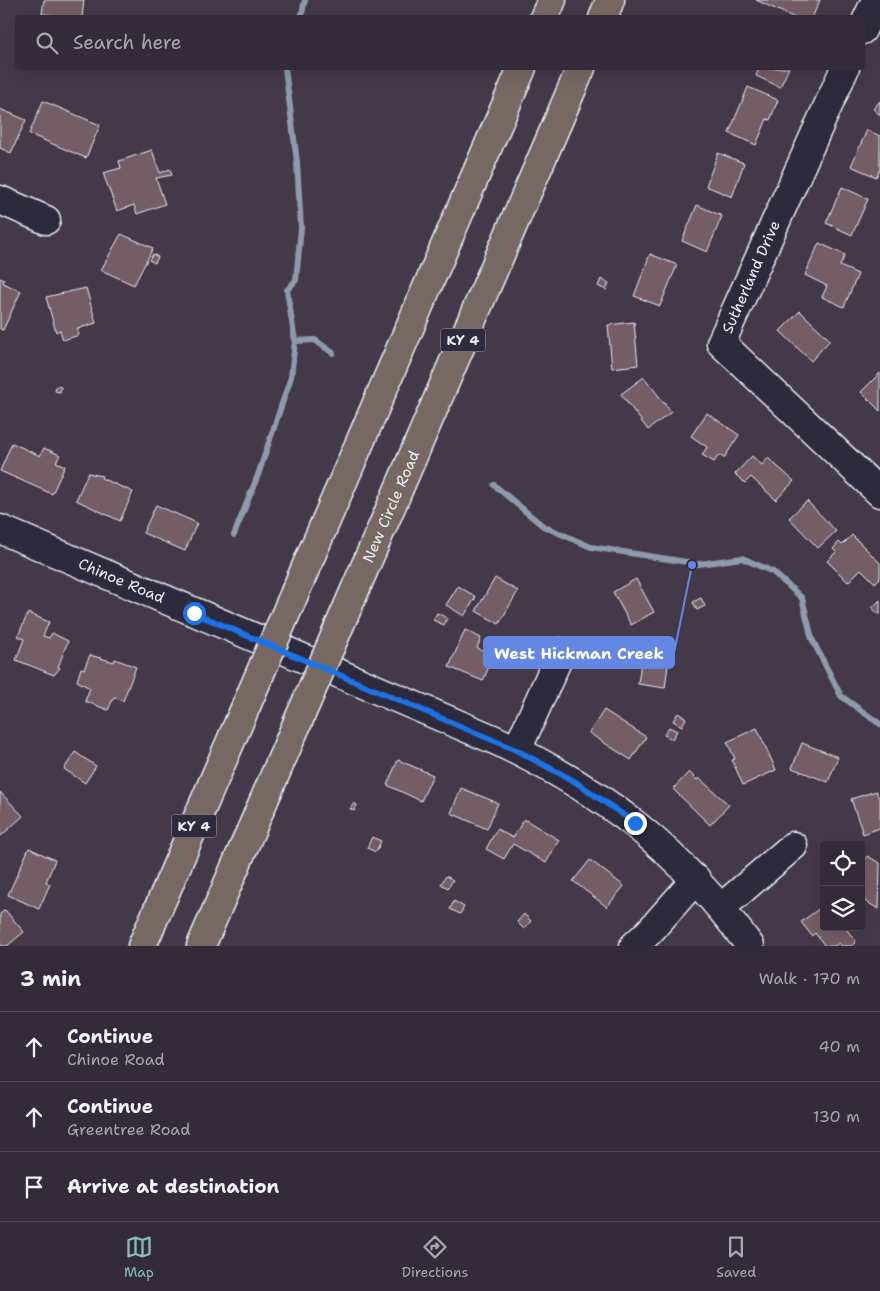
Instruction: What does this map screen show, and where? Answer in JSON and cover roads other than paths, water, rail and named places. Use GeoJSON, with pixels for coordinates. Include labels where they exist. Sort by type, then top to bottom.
{"type":"FeatureCollection","features":[{"type":"Feature","properties":{"kind":"highway"},"geometry":{"type":"LineString","coordinates":[[545,15],[552,0]]}},
{"type":"Feature","properties":{"kind":"highway"},"geometry":{"type":"LineString","coordinates":[[604,15],[610,0]]}},
{"type":"Feature","properties":{"kind":"highway","name":"KY 4"},"geometry":{"type":"LineString","coordinates":[[142,946],[521,70]]}},
{"type":"Feature","properties":{"kind":"highway","name":"New Circle Road"},"geometry":{"type":"LineString","coordinates":[[201,946],[580,70]]}},
{"type":"Feature","properties":{"kind":"street"},"geometry":{"type":"LineString","coordinates":[[865,24],[876,0],[880,2]]}},
{"type":"Feature","properties":{"kind":"street","name":"Sutherland Drive"},"geometry":{"type":"LineString","coordinates":[[845,70],[721,343],[880,493]]}},
{"type":"Feature","properties":{"kind":"street"},"geometry":{"type":"LineString","coordinates":[[0,200],[46,220]]}},
{"type":"Feature","properties":{"kind":"street","name":"Chinoe Road"},"geometry":{"type":"LineString","coordinates":[[0,529],[516,750],[574,781],[635,823],[663,846],[722,907],[750,946]]}},
{"type":"Feature","properties":{"kind":"street"},"geometry":{"type":"LineString","coordinates":[[516,750],[561,652]]}},
{"type":"Feature","properties":{"kind":"street"},"geometry":{"type":"LineString","coordinates":[[722,907],[793,846]]}},
{"type":"Feature","properties":{"kind":"street"},"geometry":{"type":"LineString","coordinates":[[634,946],[696,880]]}},
{"type":"Feature","properties":{"kind":"waterway"},"geometry":{"type":"LineString","coordinates":[[302,15],[305,0]]}},
{"type":"Feature","properties":{"kind":"waterway"},"geometry":{"type":"LineString","coordinates":[[285,70],[297,162],[301,228],[296,280],[287,290],[295,341],[315,340],[333,353]]}},
{"type":"Feature","properties":{"kind":"waterway"},"geometry":{"type":"LineString","coordinates":[[234,535],[258,475],[291,377],[295,341]]}},
{"type":"Feature","properties":{"kind":"waterway"},"geometry":{"type":"LineString","coordinates":[[494,485],[543,526],[591,547],[687,562],[692,565],[742,558],[773,572],[802,598],[812,639],[841,696],[880,724]]}},
{"type":"Feature","properties":{"kind":"place","name":"West Hickman Creek"},"geometry":{"type":"Point","coordinates":[692,565]}}]}
